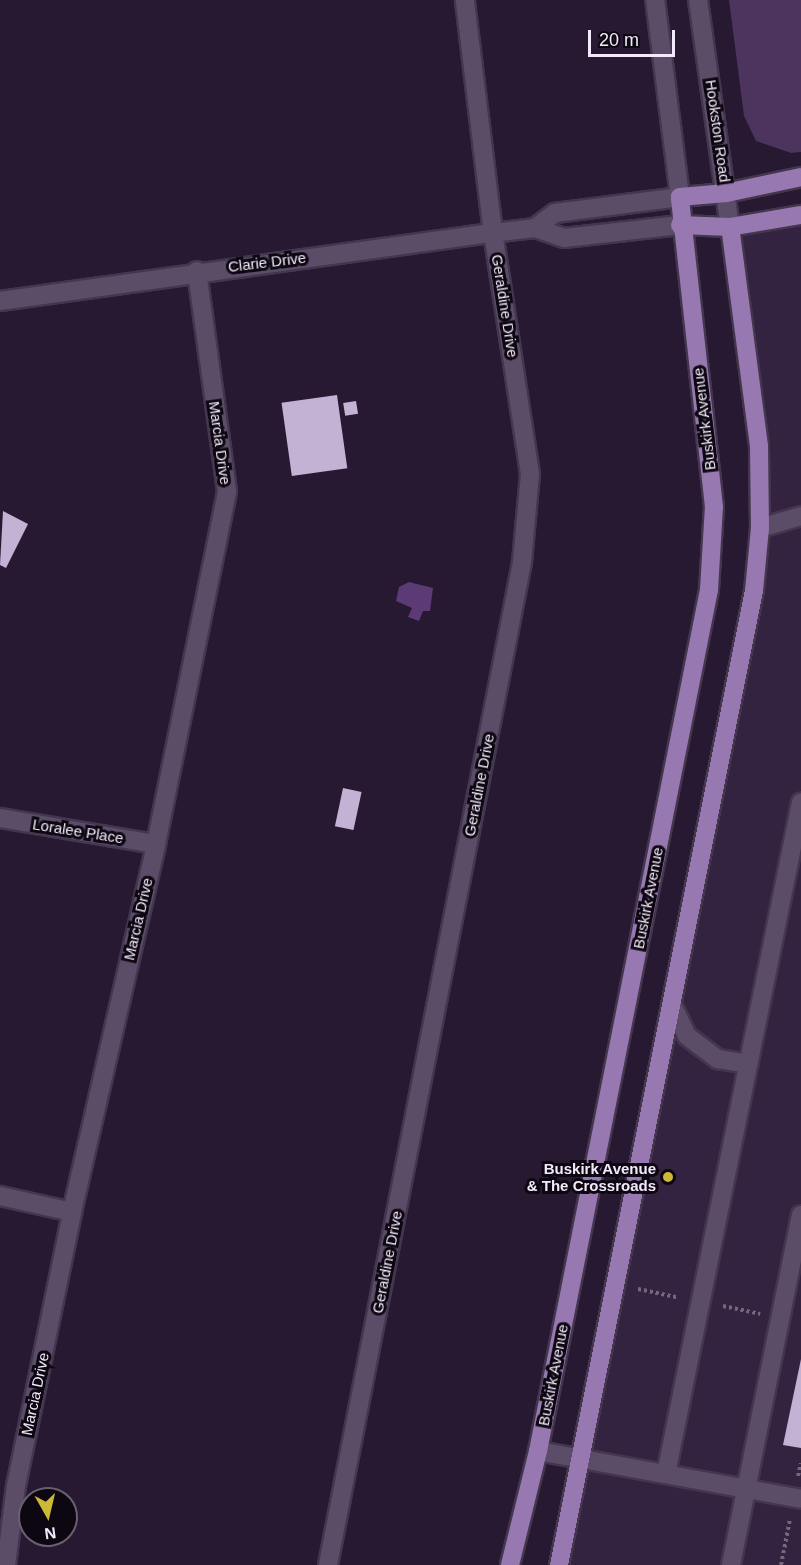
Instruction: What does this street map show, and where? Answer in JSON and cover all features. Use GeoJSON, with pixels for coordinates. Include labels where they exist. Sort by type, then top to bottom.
{"type":"FeatureCollection","features":[{"type":"Feature","properties":{"kind":"main road"},"geometry":{"type":"LineString","coordinates":[[680,197],[726,193],[801,177]]}},
{"type":"Feature","properties":{"kind":"main road","name":"Buskirk Avenue"},"geometry":{"type":"LineString","coordinates":[[510,1565],[538,1451],[709,590],[714,507],[680,225],[680,197]]}},
{"type":"Feature","properties":{"kind":"main road"},"geometry":{"type":"LineString","coordinates":[[680,225],[730,227],[801,215]]}},
{"type":"Feature","properties":{"kind":"main road"},"geometry":{"type":"LineString","coordinates":[[559,1565],[673,1007],[754,591],[760,528],[759,446],[730,227]]}},
{"type":"Feature","properties":{"kind":"street","name":"Geraldine Drive"},"geometry":{"type":"LineString","coordinates":[[328,1565],[522,562],[530,474],[494,232],[465,0]]}},
{"type":"Feature","properties":{"kind":"street"},"geometry":{"type":"LineString","coordinates":[[655,0],[680,197]]}},
{"type":"Feature","properties":{"kind":"street","name":"Hookston Road"},"geometry":{"type":"LineString","coordinates":[[698,0],[730,227]]}},
{"type":"Feature","properties":{"kind":"street","name":"Clarie Drive"},"geometry":{"type":"LineString","coordinates":[[535,228],[555,213],[680,197]]}},
{"type":"Feature","properties":{"kind":"street","name":"Clarie Drive"},"geometry":{"type":"LineString","coordinates":[[0,301],[197,271],[494,232],[535,228],[564,238],[680,225]]}},
{"type":"Feature","properties":{"kind":"street","name":"Marcia Drive"},"geometry":{"type":"LineString","coordinates":[[6,1565],[8,1487],[156,844],[227,491],[197,271]]}},
{"type":"Feature","properties":{"kind":"street"},"geometry":{"type":"LineString","coordinates":[[760,528],[801,516]]}},
{"type":"Feature","properties":{"kind":"street"},"geometry":{"type":"LineString","coordinates":[[666,1474],[801,802]]}},
{"type":"Feature","properties":{"kind":"street","name":"Loralee Place"},"geometry":{"type":"LineString","coordinates":[[0,818],[156,844]]}},
{"type":"Feature","properties":{"kind":"street"},"geometry":{"type":"LineString","coordinates":[[673,1007],[687,1036],[718,1059],[749,1064]]}},
{"type":"Feature","properties":{"kind":"street"},"geometry":{"type":"LineString","coordinates":[[0,1196],[72,1212]]}},
{"type":"Feature","properties":{"kind":"street"},"geometry":{"type":"LineString","coordinates":[[731,1565],[801,1215]]}},
{"type":"Feature","properties":{"kind":"street"},"geometry":{"type":"LineString","coordinates":[[538,1451],[801,1499]]}},
{"type":"Feature","properties":{"kind":"shaded area"},"geometry":{"type":"Polygon","coordinates":[[[729,0],[801,0],[801,152],[791,153],[756,141],[744,116],[729,0]]]}},
{"type":"Feature","properties":{"kind":"shaded area"},"geometry":{"type":"Polygon","coordinates":[[[801,215],[801,1565],[559,1565],[760,528],[730,227],[801,215]]]}},
{"type":"Feature","properties":{"kind":"shaded area"},"geometry":{"type":"Polygon","coordinates":[[[409,582],[433,588],[430,611],[423,611],[419,621],[408,617],[412,608],[396,601],[399,587],[409,582]]]}},
{"type":"Feature","properties":{"kind":"building"},"geometry":{"type":"Polygon","coordinates":[[[337,395],[347,468],[292,476],[282,403],[337,395]]]}},
{"type":"Feature","properties":{"kind":"building"},"geometry":{"type":"Polygon","coordinates":[[[356,401],[358,414],[345,416],[343,403],[356,401]]]}},
{"type":"Feature","properties":{"kind":"building"},"geometry":{"type":"Polygon","coordinates":[[[3,511],[28,524],[6,568],[0,565],[3,511]]]}},
{"type":"Feature","properties":{"kind":"building"},"geometry":{"type":"Polygon","coordinates":[[[343,788],[362,792],[353,830],[335,826],[343,788]]]}},
{"type":"Feature","properties":{"kind":"building"},"geometry":{"type":"Polygon","coordinates":[[[801,1359],[801,1448],[783,1445],[801,1359]]]}},
{"type":"Feature","properties":{"kind":"place","name":"Buskirk Avenue & The Crossroads"},"geometry":{"type":"Point","coordinates":[668,1177]}}]}
